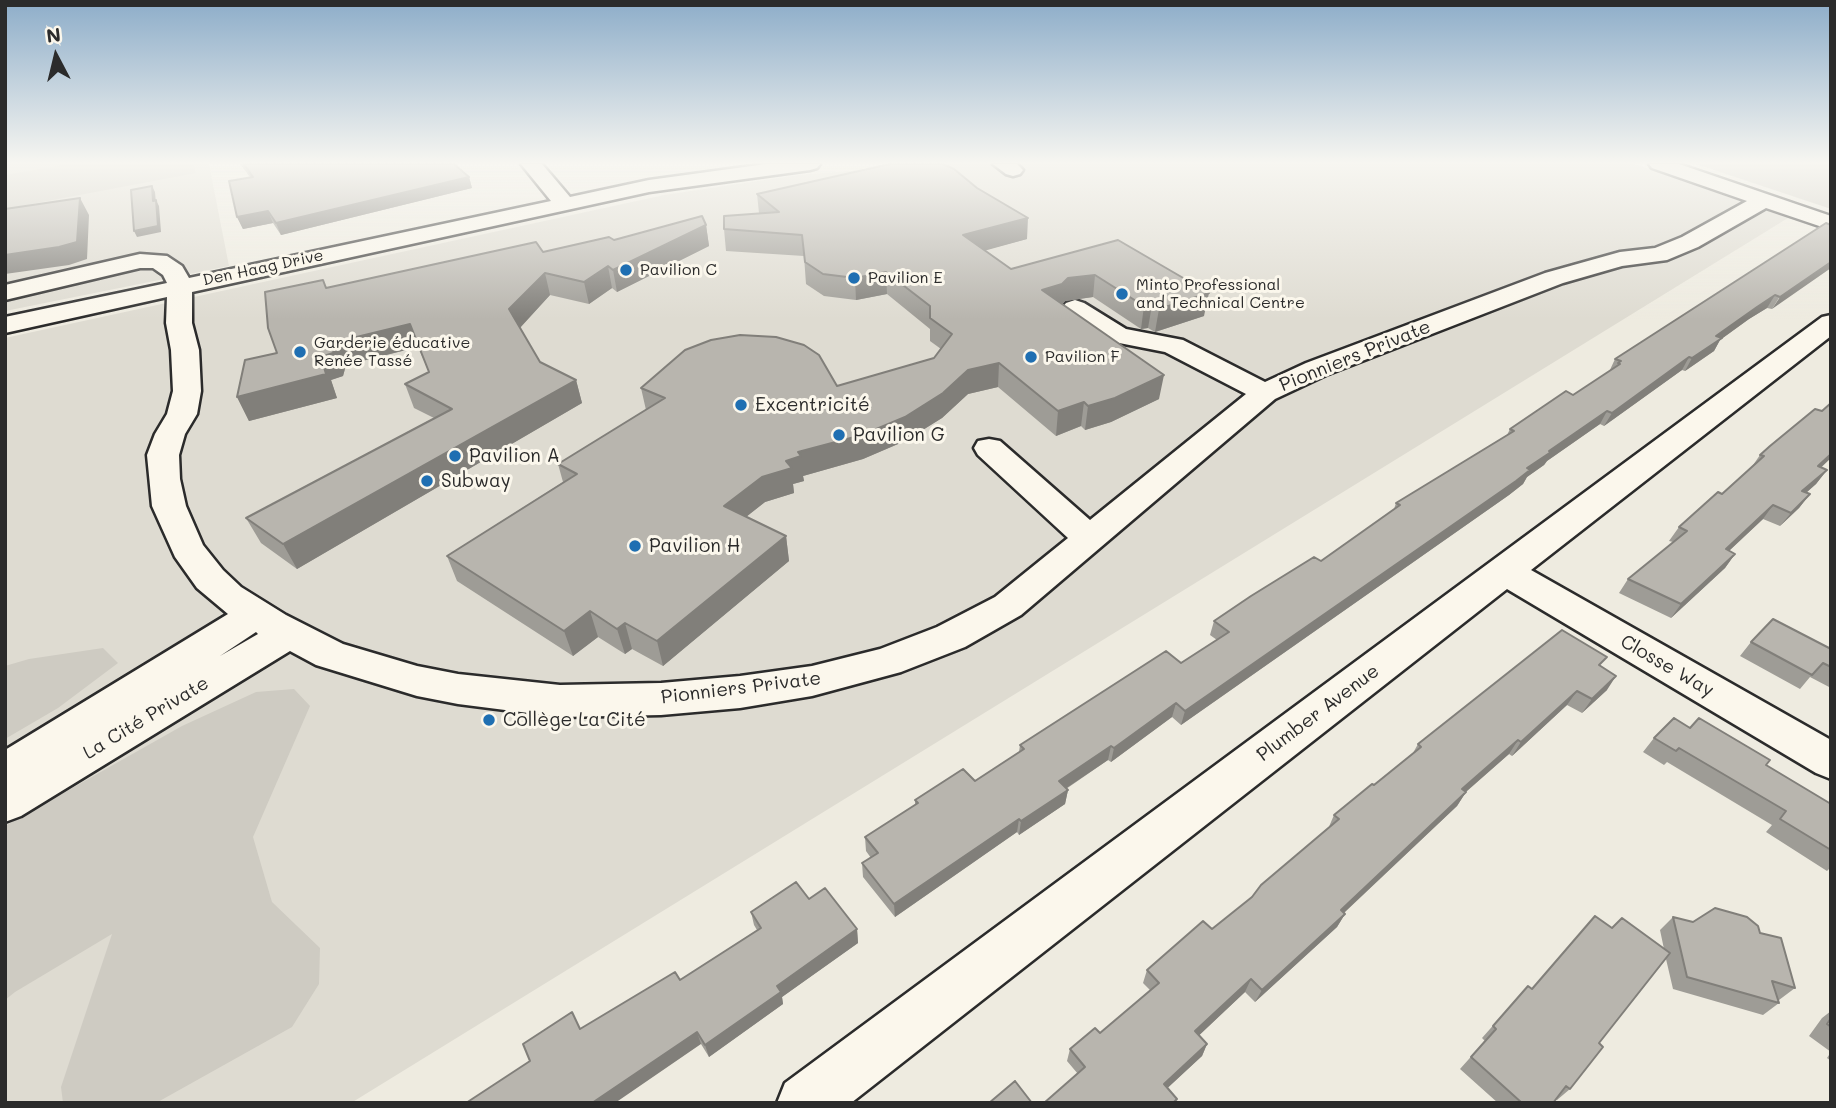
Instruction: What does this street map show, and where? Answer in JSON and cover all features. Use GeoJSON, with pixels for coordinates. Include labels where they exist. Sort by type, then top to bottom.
{"type":"FeatureCollection","features":[{"type":"Feature","properties":{"kind":"street","name":"Den Haag Drive"},"geometry":{"type":"LineString","coordinates":[[5,324],[509,216]]}},
{"type":"Feature","properties":{"kind":"street","name":"Pionniers Private"},"geometry":{"type":"LineString","coordinates":[[180,285],[178,318],[185,350],[187,391],[182,414],[170,434],[163,455],[164,479],[169,506],[187,549],[210,579],[228,596],[272,624],[330,655],[392,674],[458,689],[512,696],[560,701],[610,701],[740,692],[850,673],[951,637],[1008,606],[1265,393],[1316,369],[1554,278],[1620,259],[1659,255],[1740,216]]}},
{"type":"Feature","properties":{"kind":"street"},"geometry":{"type":"LineString","coordinates":[[1809,216],[1831,223]]}},
{"type":"Feature","properties":{"kind":"street"},"geometry":{"type":"LineString","coordinates":[[5,293],[140,261],[159,261],[173,271],[180,285]]}},
{"type":"Feature","properties":{"kind":"street"},"geometry":{"type":"LineString","coordinates":[[1075,308],[1118,335],[1173,346],[1265,393]]}},
{"type":"Feature","properties":{"kind":"street","name":"Plumber Avenue"},"geometry":{"type":"LineString","coordinates":[[823,1097],[1504,571],[1828,328]]}},
{"type":"Feature","properties":{"kind":"street"},"geometry":{"type":"LineString","coordinates":[[989,448],[1090,539]]}},
{"type":"Feature","properties":{"kind":"street","name":"Closse Way"},"geometry":{"type":"LineString","coordinates":[[1504,571],[1831,761]]}},
{"type":"Feature","properties":{"kind":"street","name":"La Cité Private"},"geometry":{"type":"LineString","coordinates":[[5,772],[272,624]]}},
{"type":"Feature","properties":{"kind":"street","name":"La Cité Private"},"geometry":{"type":"LineString","coordinates":[[5,803],[272,624]]}},
{"type":"Feature","properties":{"kind":"shaded area"},"geometry":{"type":"Polygon","coordinates":[[[5,216],[219,216],[229,266],[5,311],[5,216]]]}},
{"type":"Feature","properties":{"kind":"shaded area","name":"Collège La Cité"},"geometry":{"type":"Polygon","coordinates":[[[569,216],[1782,216],[1788,218],[351,1103],[5,1103],[5,338],[569,216]]]}},
{"type":"Feature","properties":{"kind":"shaded area"},"geometry":{"type":"Polygon","coordinates":[[[103,648],[118,663],[58,708],[5,739],[5,666],[29,659],[103,648]]]}},
{"type":"Feature","properties":{"kind":"shaded area"},"geometry":{"type":"Polygon","coordinates":[[[294,689],[310,706],[253,837],[272,902],[320,948],[319,984],[292,1027],[156,1103],[63,1103],[61,1087],[112,934],[5,1000],[5,826],[182,726],[256,692],[294,689]]]}},
{"type":"Feature","properties":{"kind":"building"},"geometry":{"type":"Polygon","coordinates":[[[5,216],[79,216],[77,242],[5,255],[5,216]]]}},
{"type":"Feature","properties":{"kind":"building"},"geometry":{"type":"Polygon","coordinates":[[[133,216],[157,216],[158,226],[134,231],[133,216]]]}},
{"type":"Feature","properties":{"kind":"building"},"geometry":{"type":"Polygon","coordinates":[[[271,216],[307,216],[276,223],[271,216]]]}},
{"type":"Feature","properties":{"kind":"building"},"geometry":{"type":"Polygon","coordinates":[[[702,216],[706,225],[613,270],[608,266],[584,282],[545,273],[509,309],[540,362],[576,380],[283,544],[246,518],[452,409],[405,384],[429,372],[410,324],[336,342],[333,353],[321,357],[326,374],[237,397],[245,360],[277,353],[268,328],[265,292],[323,280],[326,288],[536,242],[543,252],[609,237],[614,240],[702,216]]]}},
{"type":"Feature","properties":{"kind":"building"},"geometry":{"type":"Polygon","coordinates":[[[724,216],[1024,216],[1028,218],[963,235],[1011,269],[1118,240],[1209,293],[1159,309],[1152,305],[1144,306],[1095,275],[1068,278],[1062,284],[1042,290],[1164,375],[1115,398],[1088,406],[1084,402],[1058,411],[999,363],[968,370],[943,393],[905,417],[862,435],[798,452],[801,456],[786,461],[792,468],[762,477],[724,506],[786,536],[657,641],[625,623],[617,629],[590,611],[564,631],[447,556],[577,474],[558,464],[665,398],[641,388],[685,350],[711,340],[740,335],[776,337],[804,345],[819,355],[837,386],[934,358],[952,334],[930,318],[930,306],[886,272],[855,278],[823,274],[805,262],[802,235],[724,229],[724,216]]]}},
{"type":"Feature","properties":{"kind":"building"},"geometry":{"type":"Polygon","coordinates":[[[1826,223],[1831,225],[1831,262],[1780,297],[1775,295],[1757,307],[1716,336],[1722,338],[1692,358],[1689,357],[1612,413],[1607,411],[1549,451],[1551,452],[1527,468],[1530,470],[1516,481],[1185,711],[1176,703],[1114,748],[1111,746],[1059,781],[1068,790],[1021,821],[1019,819],[894,904],[862,863],[878,853],[865,837],[918,803],[915,800],[963,769],[975,781],[1024,749],[1020,745],[1166,651],[1181,663],[1229,632],[1214,621],[1314,557],[1321,561],[1400,505],[1396,503],[1514,431],[1510,429],[1566,391],[1573,395],[1620,364],[1618,363],[1621,361],[1615,359],[1826,223]]]}},
{"type":"Feature","properties":{"kind":"building"},"geometry":{"type":"Polygon","coordinates":[[[1831,403],[1831,454],[1818,466],[1827,470],[1802,491],[1810,494],[1791,513],[1773,505],[1726,549],[1735,554],[1681,604],[1628,579],[1687,531],[1679,527],[1718,492],[1722,494],[1764,456],[1760,455],[1770,446],[1815,409],[1822,411],[1831,403]]]}},
{"type":"Feature","properties":{"kind":"building"},"geometry":{"type":"Polygon","coordinates":[[[1773,619],[1831,649],[1831,667],[1823,663],[1812,675],[1751,642],[1773,619]]]}},
{"type":"Feature","properties":{"kind":"building"},"geometry":{"type":"Polygon","coordinates":[[[1562,630],[1607,657],[1599,665],[1616,676],[1592,699],[1577,691],[1521,742],[1518,740],[1462,789],[1466,792],[1341,910],[1345,914],[1262,990],[1251,979],[1195,1031],[1207,1044],[1164,1084],[1177,1099],[1173,1103],[1044,1103],[1085,1067],[1070,1049],[1095,1028],[1100,1033],[1159,983],[1147,970],[1203,921],[1212,929],[1252,897],[1261,885],[1339,819],[1334,815],[1421,747],[1418,744],[1562,630]]]}},
{"type":"Feature","properties":{"kind":"building"},"geometry":{"type":"Polygon","coordinates":[[[1674,718],[1690,728],[1699,718],[1770,760],[1766,765],[1831,804],[1831,850],[1780,819],[1786,811],[1679,748],[1676,751],[1654,738],[1674,718]]]}},
{"type":"Feature","properties":{"kind":"building"},"geometry":{"type":"Polygon","coordinates":[[[796,882],[809,899],[825,888],[857,929],[777,986],[781,992],[705,1045],[697,1032],[592,1103],[466,1103],[530,1061],[523,1044],[572,1012],[580,1029],[675,972],[680,980],[761,928],[751,912],[796,882]]]}},
{"type":"Feature","properties":{"kind":"building"},"geometry":{"type":"Polygon","coordinates":[[[1715,908],[1747,917],[1758,926],[1760,933],[1781,938],[1795,988],[1772,981],[1779,1003],[1687,977],[1673,917],[1693,922],[1715,908]]]}},
{"type":"Feature","properties":{"kind":"building"},"geometry":{"type":"Polygon","coordinates":[[[1595,916],[1612,928],[1622,918],[1670,953],[1599,1043],[1603,1047],[1570,1089],[1566,1086],[1553,1103],[1522,1103],[1471,1057],[1496,1029],[1493,1026],[1528,986],[1532,989],[1595,916]]]}},
{"type":"Feature","properties":{"kind":"building"},"geometry":{"type":"Polygon","coordinates":[[[1015,1081],[1032,1103],[989,1103],[1015,1081]]]}},
{"type":"Feature","properties":{"kind":"place","name":"Pavilion C"},"geometry":{"type":"Point","coordinates":[626,270]}},
{"type":"Feature","properties":{"kind":"place","name":"Pavilion E"},"geometry":{"type":"Point","coordinates":[854,278]}},
{"type":"Feature","properties":{"kind":"place","name":"Minto Professional and Technical Centre"},"geometry":{"type":"Point","coordinates":[1122,294]}},
{"type":"Feature","properties":{"kind":"place","name":"Garderie éducative Renée Tassé"},"geometry":{"type":"Point","coordinates":[300,352]}},
{"type":"Feature","properties":{"kind":"place","name":"Pavilion F"},"geometry":{"type":"Point","coordinates":[1031,357]}},
{"type":"Feature","properties":{"kind":"place","name":"Excentricité"},"geometry":{"type":"Point","coordinates":[741,405]}},
{"type":"Feature","properties":{"kind":"place","name":"Pavilion G"},"geometry":{"type":"Point","coordinates":[839,435]}},
{"type":"Feature","properties":{"kind":"place","name":"Pavilion A"},"geometry":{"type":"Point","coordinates":[455,456]}},
{"type":"Feature","properties":{"kind":"place","name":"Subway"},"geometry":{"type":"Point","coordinates":[427,481]}},
{"type":"Feature","properties":{"kind":"place","name":"Pavilion H"},"geometry":{"type":"Point","coordinates":[635,546]}},
{"type":"Feature","properties":{"kind":"place","name":"Collège La Cité"},"geometry":{"type":"Point","coordinates":[489,720]}}]}
